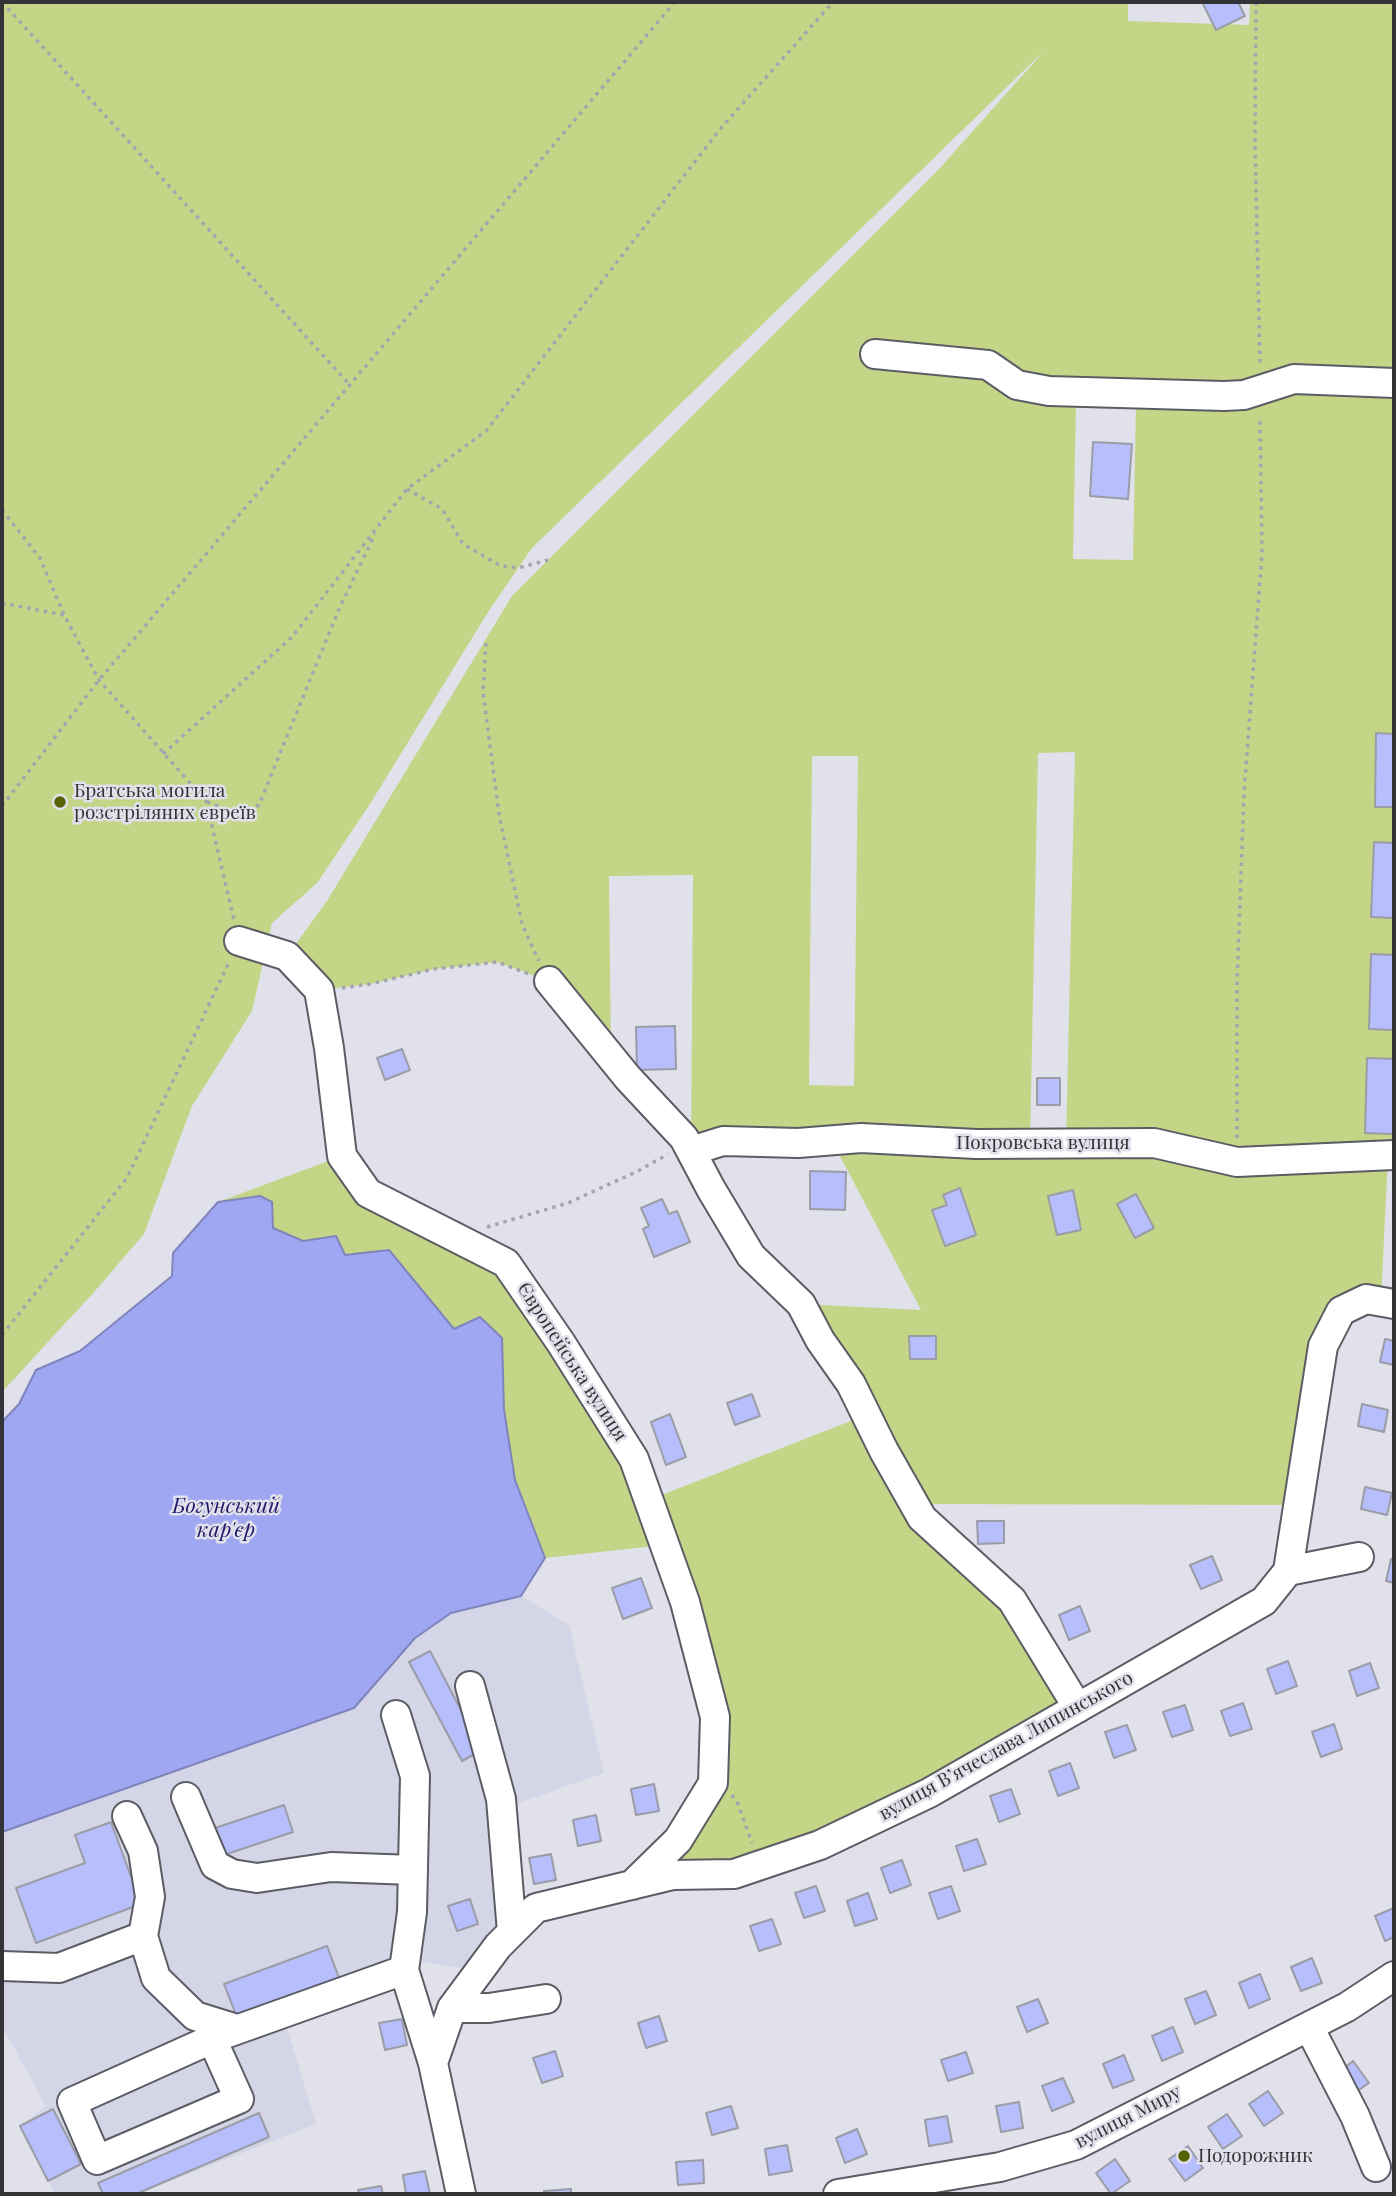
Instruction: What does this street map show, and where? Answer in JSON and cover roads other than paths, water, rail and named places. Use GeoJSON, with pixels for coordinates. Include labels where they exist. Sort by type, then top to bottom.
{"type":"FeatureCollection","features":[{"type":"Feature","properties":{"kind":"street"},"geometry":{"type":"LineString","coordinates":[[875,354],[988,365],[1017,385],[1049,391],[1224,396],[1244,395],[1294,379],[1394,383]]}},
{"type":"Feature","properties":{"kind":"street","name":"Європейська вулиця"},"geometry":{"type":"LineString","coordinates":[[239,941],[286,956],[319,990],[342,1156],[368,1193],[506,1263],[561,1343],[634,1459],[685,1602],[715,1717],[713,1783],[678,1840],[632,1885]]}},
{"type":"Feature","properties":{"kind":"street"},"geometry":{"type":"LineString","coordinates":[[549,981],[628,1078],[684,1138],[751,1256],[801,1304],[820,1340],[851,1384],[884,1451],[922,1517],[1012,1600],[1078,1708]]}},
{"type":"Feature","properties":{"kind":"street","name":"Покровська вулиця"},"geometry":{"type":"LineString","coordinates":[[691,1151],[723,1141],[798,1143],[861,1138],[976,1144],[1153,1143],[1237,1162],[1394,1155]]}},
{"type":"Feature","properties":{"kind":"street","name":"вулиця Вʼячеслава Липинського"},"geometry":{"type":"LineString","coordinates":[[433,2063],[452,2008],[498,1945],[536,1909],[673,1875],[734,1874],[820,1844],[929,1793],[1264,1601],[1288,1571],[1323,1346],[1341,1311],[1366,1299],[1394,1304]]}},
{"type":"Feature","properties":{"kind":"street"},"geometry":{"type":"LineString","coordinates":[[1288,1571],[1359,1556]]}},
{"type":"Feature","properties":{"kind":"street"},"geometry":{"type":"LineString","coordinates":[[470,1686],[501,1799],[512,1932]]}},
{"type":"Feature","properties":{"kind":"street"},"geometry":{"type":"LineString","coordinates":[[396,1715],[415,1776],[412,1912],[404,1970],[433,2063],[461,2194]]}},
{"type":"Feature","properties":{"kind":"street"},"geometry":{"type":"LineString","coordinates":[[186,1797],[215,1865],[232,1874],[257,1878],[331,1867],[413,1870]]}},
{"type":"Feature","properties":{"kind":"street"},"geometry":{"type":"LineString","coordinates":[[127,1816],[143,1851],[150,1897],[144,1936],[156,1978],[195,2016],[224,2034],[239,2099],[97,2160],[72,2102],[224,2034],[404,1970]]}},
{"type":"Feature","properties":{"kind":"street"},"geometry":{"type":"LineString","coordinates":[[2,1966],[59,1968],[144,1936]]}},
{"type":"Feature","properties":{"kind":"street","name":"вулиця Миру"},"geometry":{"type":"LineString","coordinates":[[838,2194],[1000,2167],[1076,2145],[1347,2007],[1394,1976]]}},
{"type":"Feature","properties":{"kind":"street"},"geometry":{"type":"LineString","coordinates":[[452,2008],[489,2008],[546,1999]]}},
{"type":"Feature","properties":{"kind":"street"},"geometry":{"type":"LineString","coordinates":[[1309,2027],[1355,2116],[1376,2167]]}},
{"type":"Feature","properties":{"kind":"water","name":"Богунський кар'єр"},"geometry":{"type":"Polygon","coordinates":[[[260,1196],[272,1202],[273,1228],[303,1241],[336,1236],[345,1255],[389,1250],[454,1329],[480,1317],[502,1338],[504,1410],[515,1480],[545,1558],[521,1596],[451,1613],[415,1638],[354,1708],[2,1832],[2,1422],[19,1404],[36,1370],[80,1351],[172,1276],[173,1253],[218,1202],[260,1196]]]}},
{"type":"Feature","properties":{"kind":"place","name":"Братська могила розстріляних євреїв"},"geometry":{"type":"Point","coordinates":[60,802]}},
{"type":"Feature","properties":{"kind":"place","name":"Подорожник"},"geometry":{"type":"Point","coordinates":[1184,2156]}}]}
